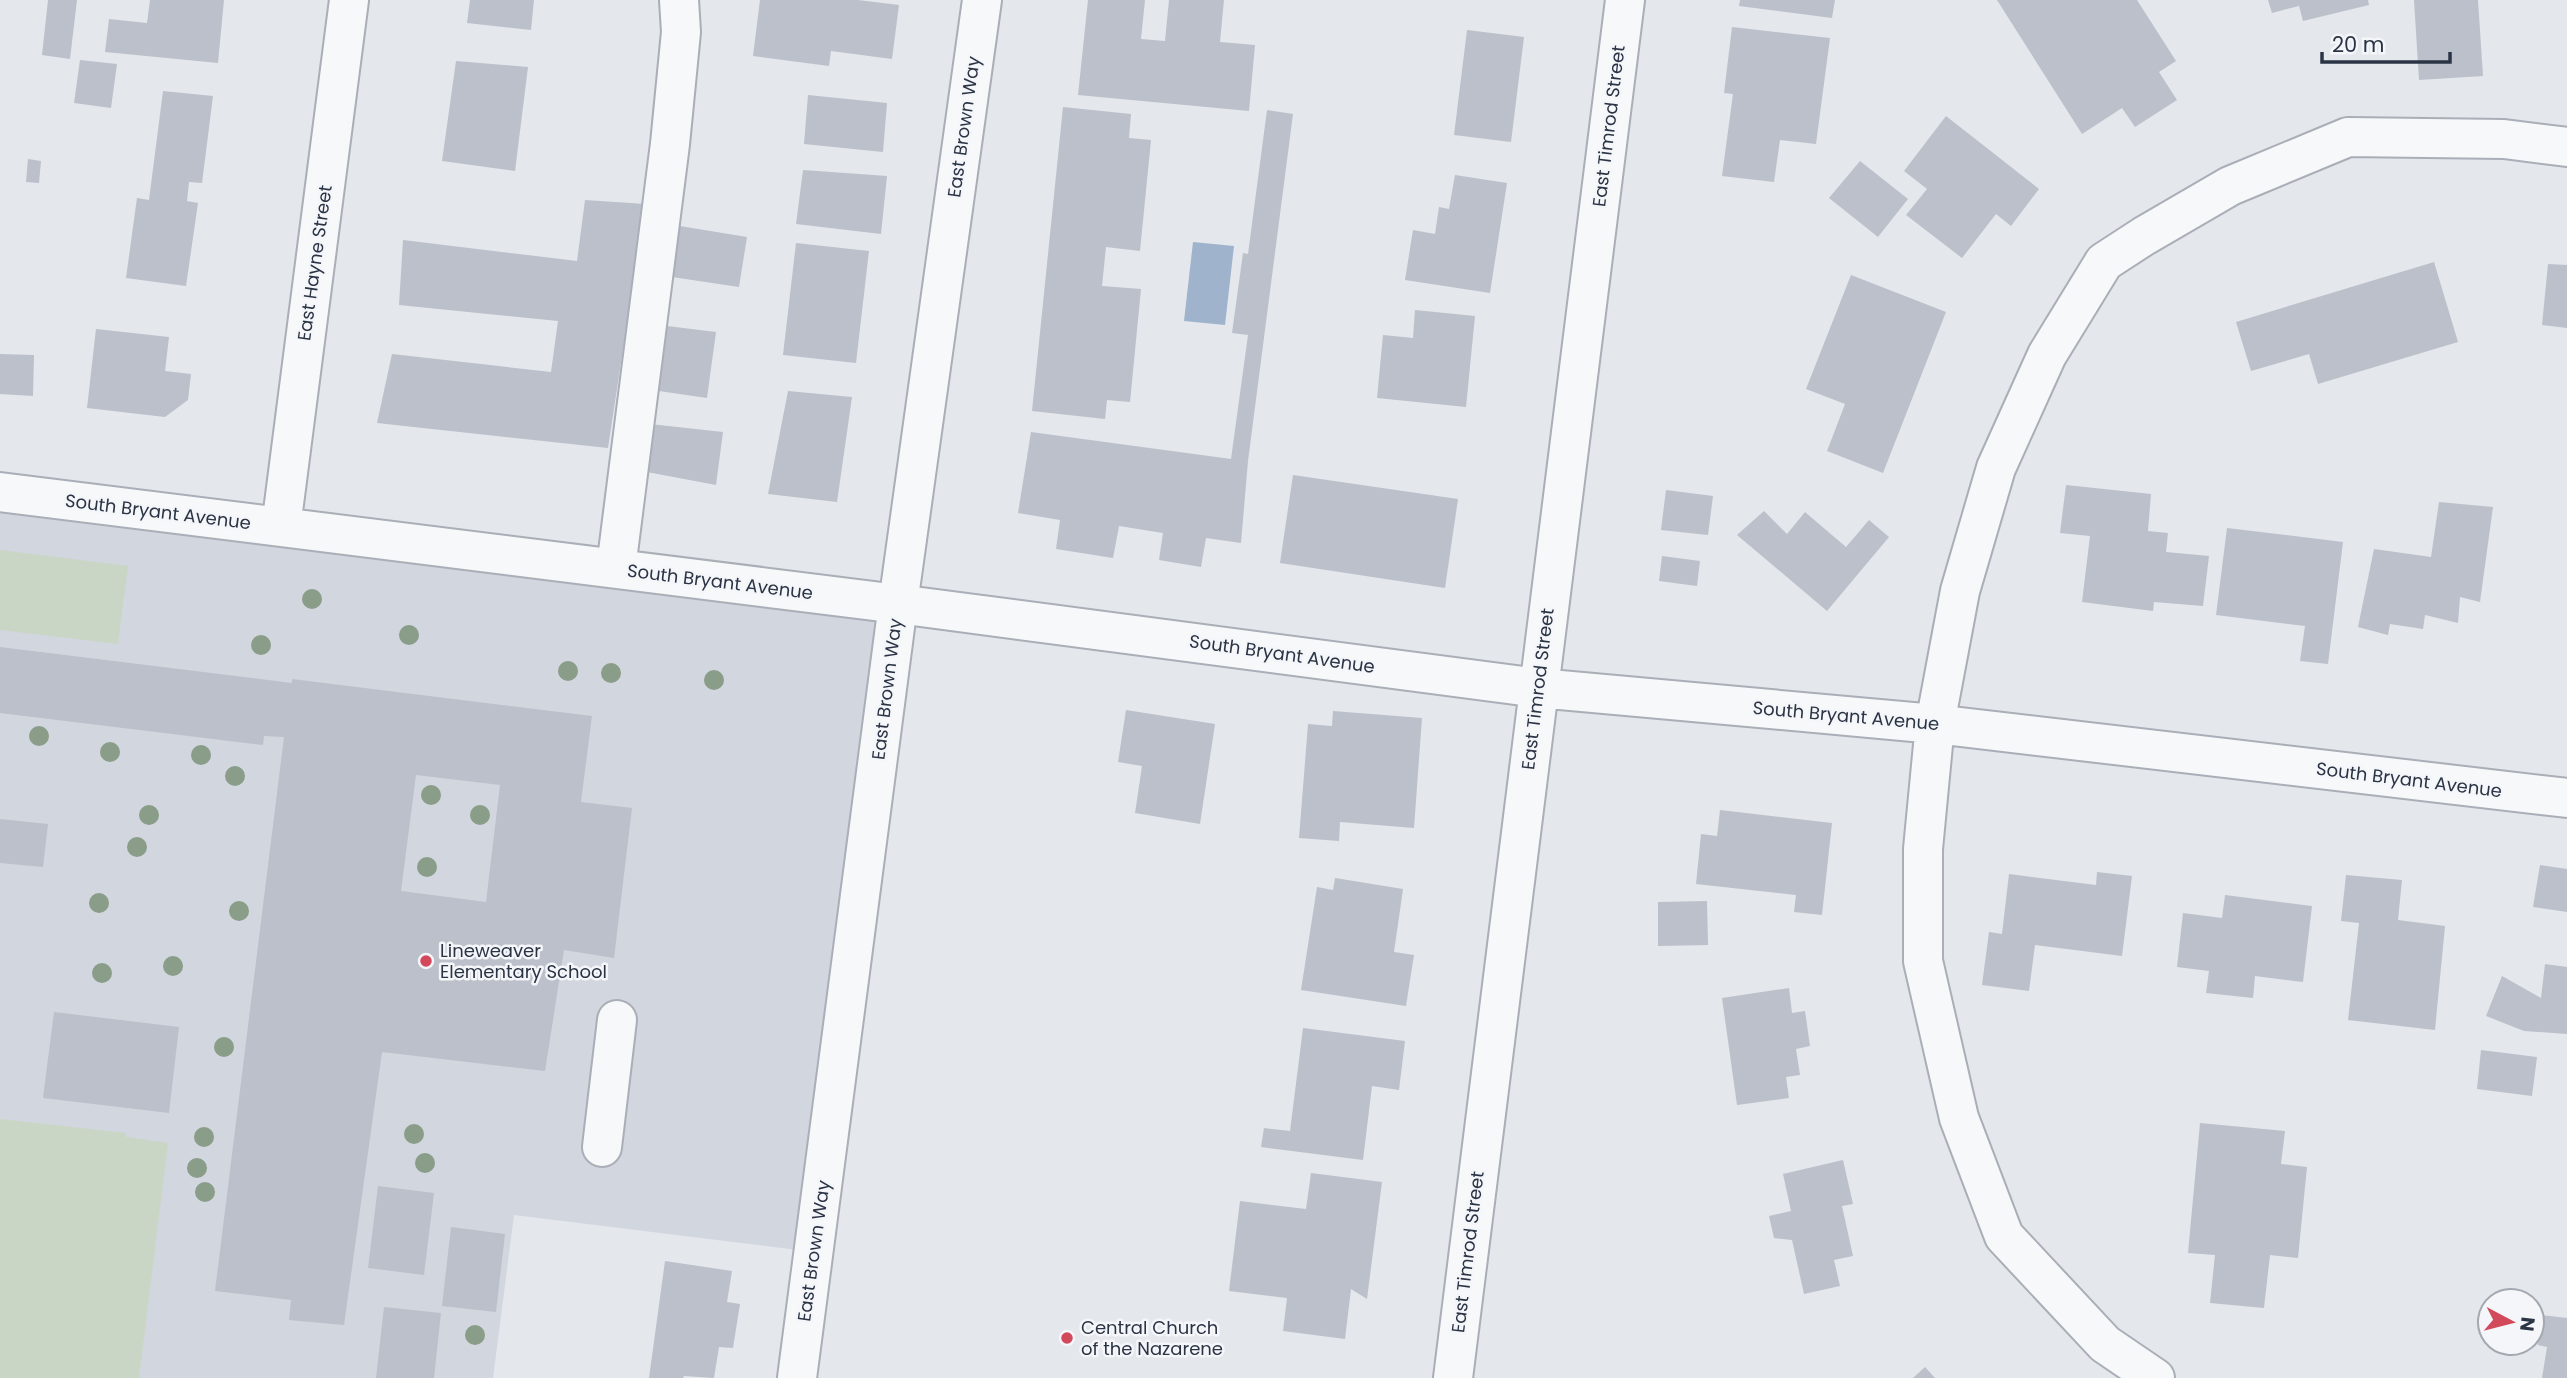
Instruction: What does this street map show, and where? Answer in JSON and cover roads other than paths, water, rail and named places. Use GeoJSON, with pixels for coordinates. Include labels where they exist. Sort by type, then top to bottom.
{"type":"FeatureCollection","features":[{"type":"Feature","properties":{"kind":"street","name":"East Hayne Street"},"geometry":{"type":"LineString","coordinates":[[281,527],[349,0]]}},
{"type":"Feature","properties":{"kind":"street"},"geometry":{"type":"LineString","coordinates":[[615,568],[671,131],[681,32],[679,0]]}},
{"type":"Feature","properties":{"kind":"street","name":"East Brown Way"},"geometry":{"type":"LineString","coordinates":[[797,1378],[898,604],[982,0]]}},
{"type":"Feature","properties":{"kind":"street","name":"East Timrod Street"},"geometry":{"type":"LineString","coordinates":[[1453,1378],[1625,0]]}},
{"type":"Feature","properties":{"kind":"street"},"geometry":{"type":"LineString","coordinates":[[2155,1378],[2105,1344],[2004,1236],[1959,1118],[1923,961],[1923,849],[1935,724],[1960,591],[1996,468],[2047,355],[2104,262],[2230,186],[2348,137],[2504,139],[2567,147]]}},
{"type":"Feature","properties":{"kind":"street","name":"South Bryant Avenue"},"geometry":{"type":"LineString","coordinates":[[0,492],[898,604],[1538,688],[1935,724],[2567,798]]}},
{"type":"Feature","properties":{"kind":"street"},"geometry":{"type":"LineString","coordinates":[[602,1147],[617,1020]]}},
{"type":"Feature","properties":{"kind":"water"},"geometry":{"type":"Polygon","coordinates":[[[1193,242],[1234,246],[1225,325],[1184,321],[1193,242]]]}},
{"type":"Feature","properties":{"kind":"place","name":"Lineweaver Elementary School"},"geometry":{"type":"Point","coordinates":[426,961]}},
{"type":"Feature","properties":{"kind":"place","name":"Central Church of the Nazarene"},"geometry":{"type":"Point","coordinates":[1067,1338]}}]}
